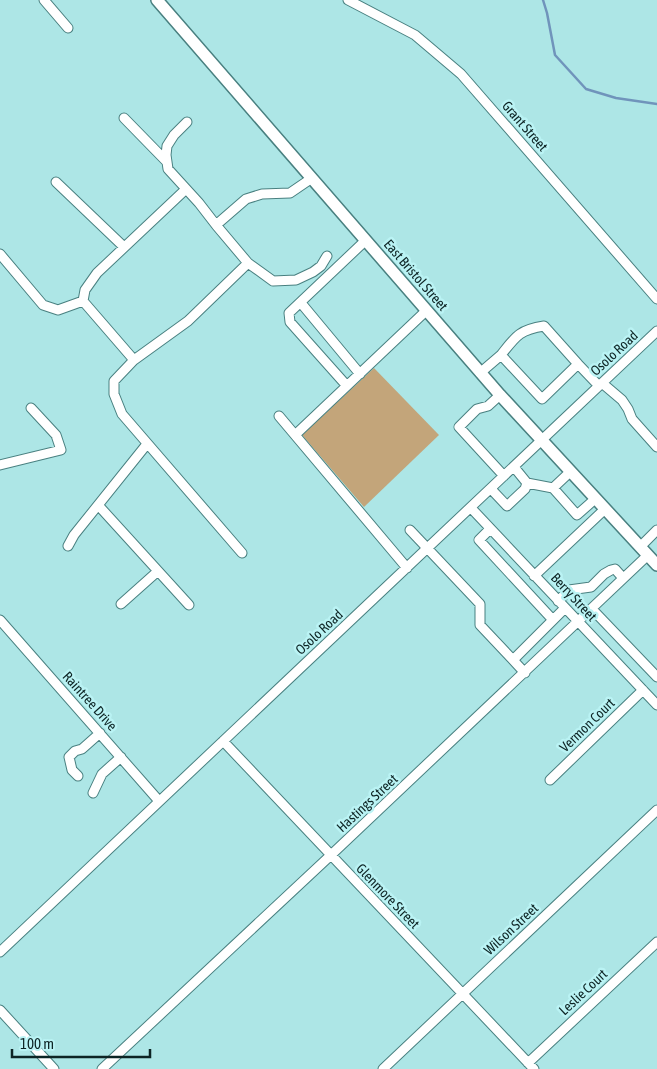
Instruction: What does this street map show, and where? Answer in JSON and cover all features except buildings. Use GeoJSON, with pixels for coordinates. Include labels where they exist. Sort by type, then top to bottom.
{"type":"FeatureCollection","features":[{"type":"Feature","properties":{"kind":"main road","name":"East Bristol Street"},"geometry":{"type":"LineString","coordinates":[[157,0],[480,373],[657,564]]}},
{"type":"Feature","properties":{"kind":"street"},"geometry":{"type":"LineString","coordinates":[[44,0],[68,28]]}},
{"type":"Feature","properties":{"kind":"street","name":"Grant Street"},"geometry":{"type":"LineString","coordinates":[[348,0],[415,35],[461,74],[657,299]]}},
{"type":"Feature","properties":{"kind":"street"},"geometry":{"type":"LineString","coordinates":[[124,118],[166,161]]}},
{"type":"Feature","properties":{"kind":"street"},"geometry":{"type":"LineString","coordinates":[[187,122],[174,135],[167,146],[166,161],[168,169],[185,190],[199,203],[248,263],[273,281],[296,280],[321,266],[327,256]]}},
{"type":"Feature","properties":{"kind":"street"},"geometry":{"type":"LineString","coordinates":[[216,226],[246,199],[262,194],[290,193],[312,178]]}},
{"type":"Feature","properties":{"kind":"street"},"geometry":{"type":"LineString","coordinates":[[56,182],[124,247]]}},
{"type":"Feature","properties":{"kind":"street"},"geometry":{"type":"LineString","coordinates":[[82,302],[85,290],[97,273],[185,190]]}},
{"type":"Feature","properties":{"kind":"street"},"geometry":{"type":"LineString","coordinates":[[347,386],[290,322],[289,313],[366,240]]}},
{"type":"Feature","properties":{"kind":"street"},"geometry":{"type":"LineString","coordinates":[[0,254],[43,305],[58,310],[82,302]]}},
{"type":"Feature","properties":{"kind":"street"},"geometry":{"type":"LineString","coordinates":[[242,553],[122,414],[114,394],[114,381],[134,360],[188,321],[248,263]]}},
{"type":"Feature","properties":{"kind":"street"},"geometry":{"type":"LineString","coordinates":[[82,302],[134,360]]}},
{"type":"Feature","properties":{"kind":"street"},"geometry":{"type":"LineString","coordinates":[[300,302],[360,374]]}},
{"type":"Feature","properties":{"kind":"street"},"geometry":{"type":"LineString","coordinates":[[295,435],[426,310]]}},
{"type":"Feature","properties":{"kind":"street"},"geometry":{"type":"LineString","coordinates":[[480,373],[501,355],[515,338],[527,329],[544,326],[578,364],[601,385],[622,400],[632,419],[657,447]]}},
{"type":"Feature","properties":{"kind":"street","name":"Osolo Road"},"geometry":{"type":"LineString","coordinates":[[0,952],[657,331]]}},
{"type":"Feature","properties":{"kind":"street"},"geometry":{"type":"LineString","coordinates":[[501,355],[542,399],[578,364]]}},
{"type":"Feature","properties":{"kind":"street"},"geometry":{"type":"LineString","coordinates":[[500,395],[488,406],[477,410],[458,427],[504,476]]}},
{"type":"Feature","properties":{"kind":"street"},"geometry":{"type":"LineString","coordinates":[[0,465],[61,450],[56,435],[31,408]]}},
{"type":"Feature","properties":{"kind":"street"},"geometry":{"type":"LineString","coordinates":[[278,416],[407,568]]}},
{"type":"Feature","properties":{"kind":"street"},"geometry":{"type":"LineString","coordinates":[[68,546],[74,535],[147,444]]}},
{"type":"Feature","properties":{"kind":"street"},"geometry":{"type":"LineString","coordinates":[[514,467],[527,482],[553,488],[577,515],[595,499]]}},
{"type":"Feature","properties":{"kind":"street"},"geometry":{"type":"LineString","coordinates":[[553,488],[570,472]]}},
{"type":"Feature","properties":{"kind":"street"},"geometry":{"type":"LineString","coordinates":[[490,489],[507,506],[525,489],[527,482]]}},
{"type":"Feature","properties":{"kind":"street"},"geometry":{"type":"LineString","coordinates":[[98,505],[189,605]]}},
{"type":"Feature","properties":{"kind":"street","name":"Berry Street"},"geometry":{"type":"LineString","coordinates":[[470,508],[657,705]]}},
{"type":"Feature","properties":{"kind":"street"},"geometry":{"type":"LineString","coordinates":[[534,576],[605,508]]}},
{"type":"Feature","properties":{"kind":"street"},"geometry":{"type":"LineString","coordinates":[[490,529],[479,540],[552,620]]}},
{"type":"Feature","properties":{"kind":"street"},"geometry":{"type":"LineString","coordinates":[[410,530],[480,604],[480,625],[525,673]]}},
{"type":"Feature","properties":{"kind":"street","name":"Hastings Street"},"geometry":{"type":"LineString","coordinates":[[102,1069],[331,856],[624,578],[657,530]]}},
{"type":"Feature","properties":{"kind":"street"},"geometry":{"type":"LineString","coordinates":[[513,660],[552,620],[569,590],[591,587],[610,570],[615,569],[624,578]]}},
{"type":"Feature","properties":{"kind":"street"},"geometry":{"type":"LineString","coordinates":[[121,604],[158,571]]}},
{"type":"Feature","properties":{"kind":"street"},"geometry":{"type":"LineString","coordinates":[[592,609],[657,677]]}},
{"type":"Feature","properties":{"kind":"street","name":"Raintree Drive"},"geometry":{"type":"LineString","coordinates":[[0,620],[159,801]]}},
{"type":"Feature","properties":{"kind":"street","name":"Vermon Court"},"geometry":{"type":"LineString","coordinates":[[550,780],[643,690]]}},
{"type":"Feature","properties":{"kind":"street"},"geometry":{"type":"LineString","coordinates":[[78,776],[72,770],[69,757],[100,733]]}},
{"type":"Feature","properties":{"kind":"street","name":"Glenmore Street"},"geometry":{"type":"LineString","coordinates":[[223,741],[531,1066]]}},
{"type":"Feature","properties":{"kind":"street"},"geometry":{"type":"LineString","coordinates":[[93,793],[102,774],[121,757]]}},
{"type":"Feature","properties":{"kind":"street","name":"Wilson Street"},"geometry":{"type":"LineString","coordinates":[[383,1069],[657,810]]}},
{"type":"Feature","properties":{"kind":"street","name":"Leslie Court"},"geometry":{"type":"LineString","coordinates":[[531,1066],[657,942]]}},
{"type":"Feature","properties":{"kind":"street"},"geometry":{"type":"LineString","coordinates":[[0,1010],[54,1069]]}},
{"type":"Feature","properties":{"kind":"shaded area"},"geometry":{"type":"Polygon","coordinates":[[[374,368],[439,435],[364,507],[302,435],[374,368]]]}},
{"type":"Feature","properties":{"kind":"waterway"},"geometry":{"type":"LineString","coordinates":[[543,0],[555,55],[586,89],[616,98],[657,104]]}}]}
